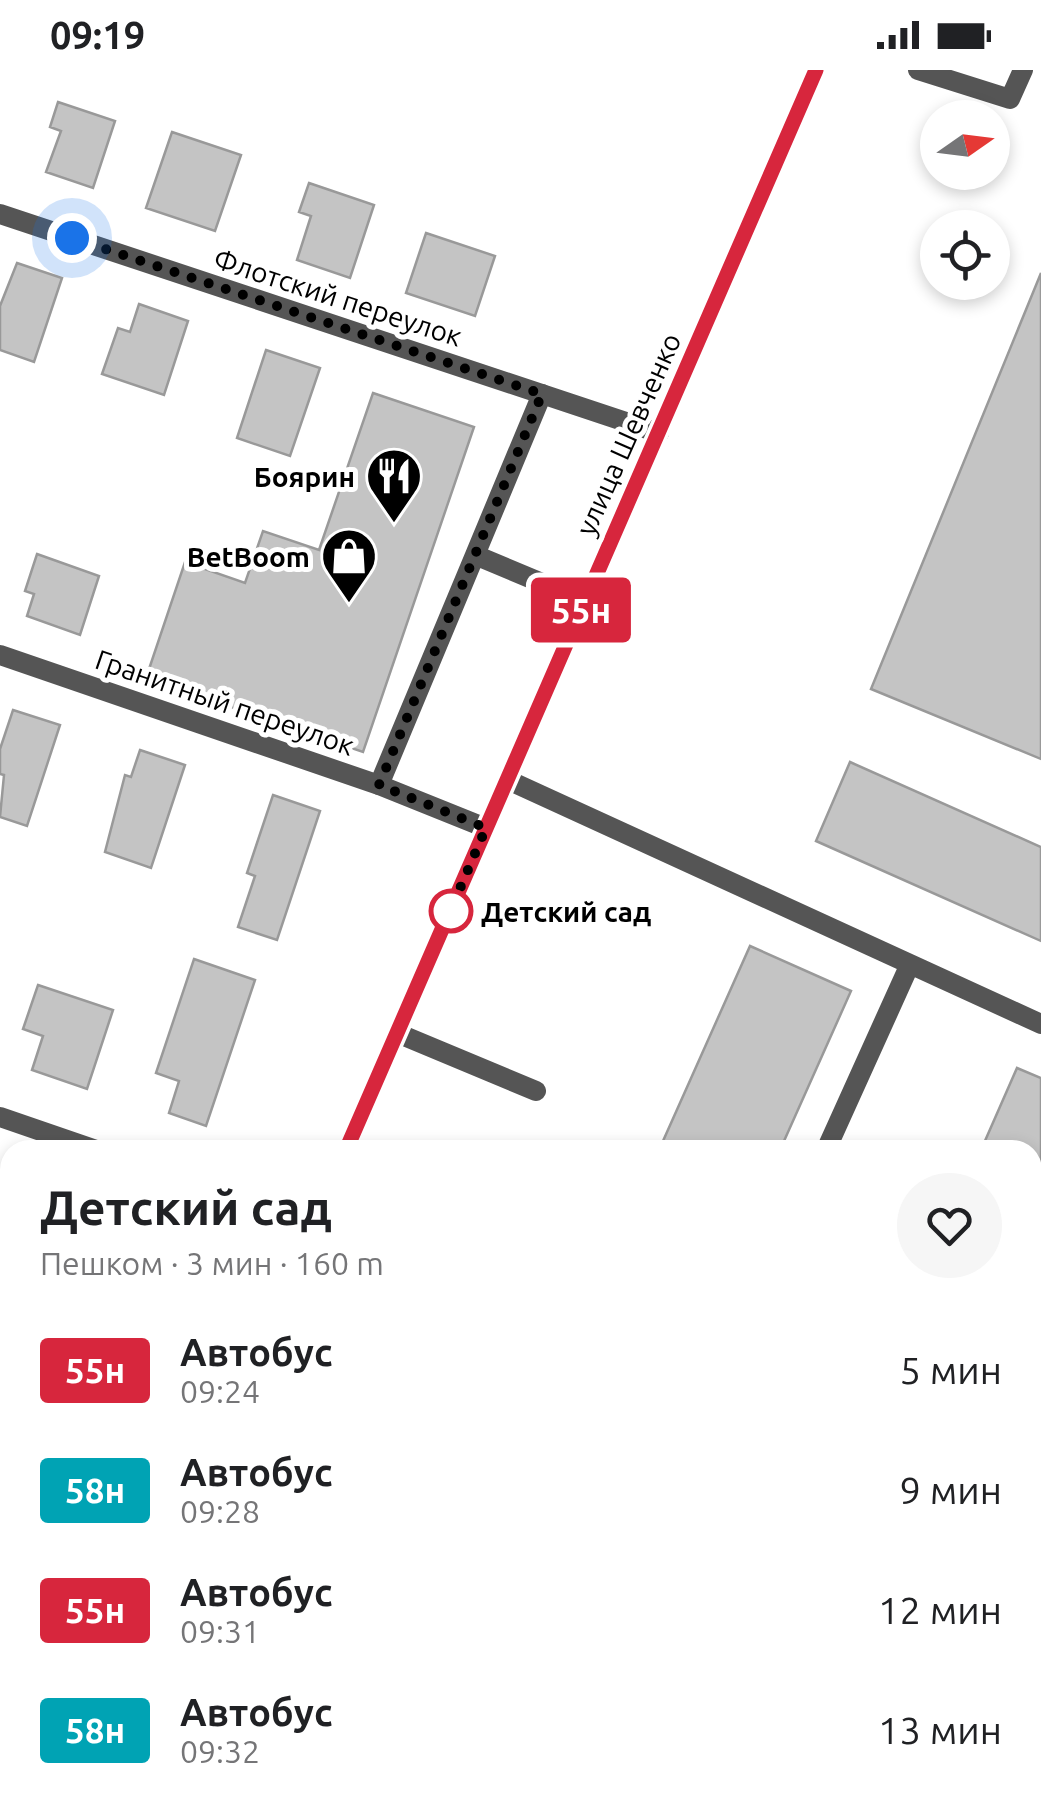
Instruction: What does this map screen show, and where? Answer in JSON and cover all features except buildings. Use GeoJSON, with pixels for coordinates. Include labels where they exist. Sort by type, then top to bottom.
{"type":"FeatureCollection","features":[{"type":"Feature","properties":{"kind":"main road","name":"улица Шевченко"},"geometry":{"type":"LineString","coordinates":[[350,1140],[816,70]]}},
{"type":"Feature","properties":{"kind":"street"},"geometry":{"type":"LineString","coordinates":[[918,70],[1010,100],[1023,70]]}},
{"type":"Feature","properties":{"kind":"street","name":"Флотский переулок"},"geometry":{"type":"LineString","coordinates":[[0,214],[659,433]]}},
{"type":"Feature","properties":{"kind":"street"},"geometry":{"type":"LineString","coordinates":[[379,785],[542,394]]}},
{"type":"Feature","properties":{"kind":"street"},"geometry":{"type":"LineString","coordinates":[[475,555],[585,601]]}},
{"type":"Feature","properties":{"kind":"street","name":"Гранитный переулок"},"geometry":{"type":"LineString","coordinates":[[0,655],[379,785],[486,828]]}},
{"type":"Feature","properties":{"kind":"street"},"geometry":{"type":"LineString","coordinates":[[508,780],[1041,1024]]}},
{"type":"Feature","properties":{"kind":"street"},"geometry":{"type":"LineString","coordinates":[[831,1140],[910,964]]}},
{"type":"Feature","properties":{"kind":"street"},"geometry":{"type":"LineString","coordinates":[[397,1033],[536,1091]]}},
{"type":"Feature","properties":{"kind":"street"},"geometry":{"type":"LineString","coordinates":[[0,1117],[67,1140]]}},
{"type":"Feature","properties":{"kind":"bus line","name":"55н"},"geometry":{"type":"LineString","coordinates":[[350,1140],[816,70]]}},
{"type":"Feature","properties":{"kind":"place","name":"Боярин"},"geometry":{"type":"Point","coordinates":[394,525]}},
{"type":"Feature","properties":{"kind":"place","name":"BetBoom"},"geometry":{"type":"Point","coordinates":[349,605]}},
{"type":"Feature","properties":{"kind":"place","name":"Детский сад"},"geometry":{"type":"Point","coordinates":[451,911]}},
{"type":"Feature","properties":{"kind":"route"},"geometry":{"type":"LineString","coordinates":[[72,238],[542,394],[379,785],[486,828],[449,914],[451,911]]}}]}
